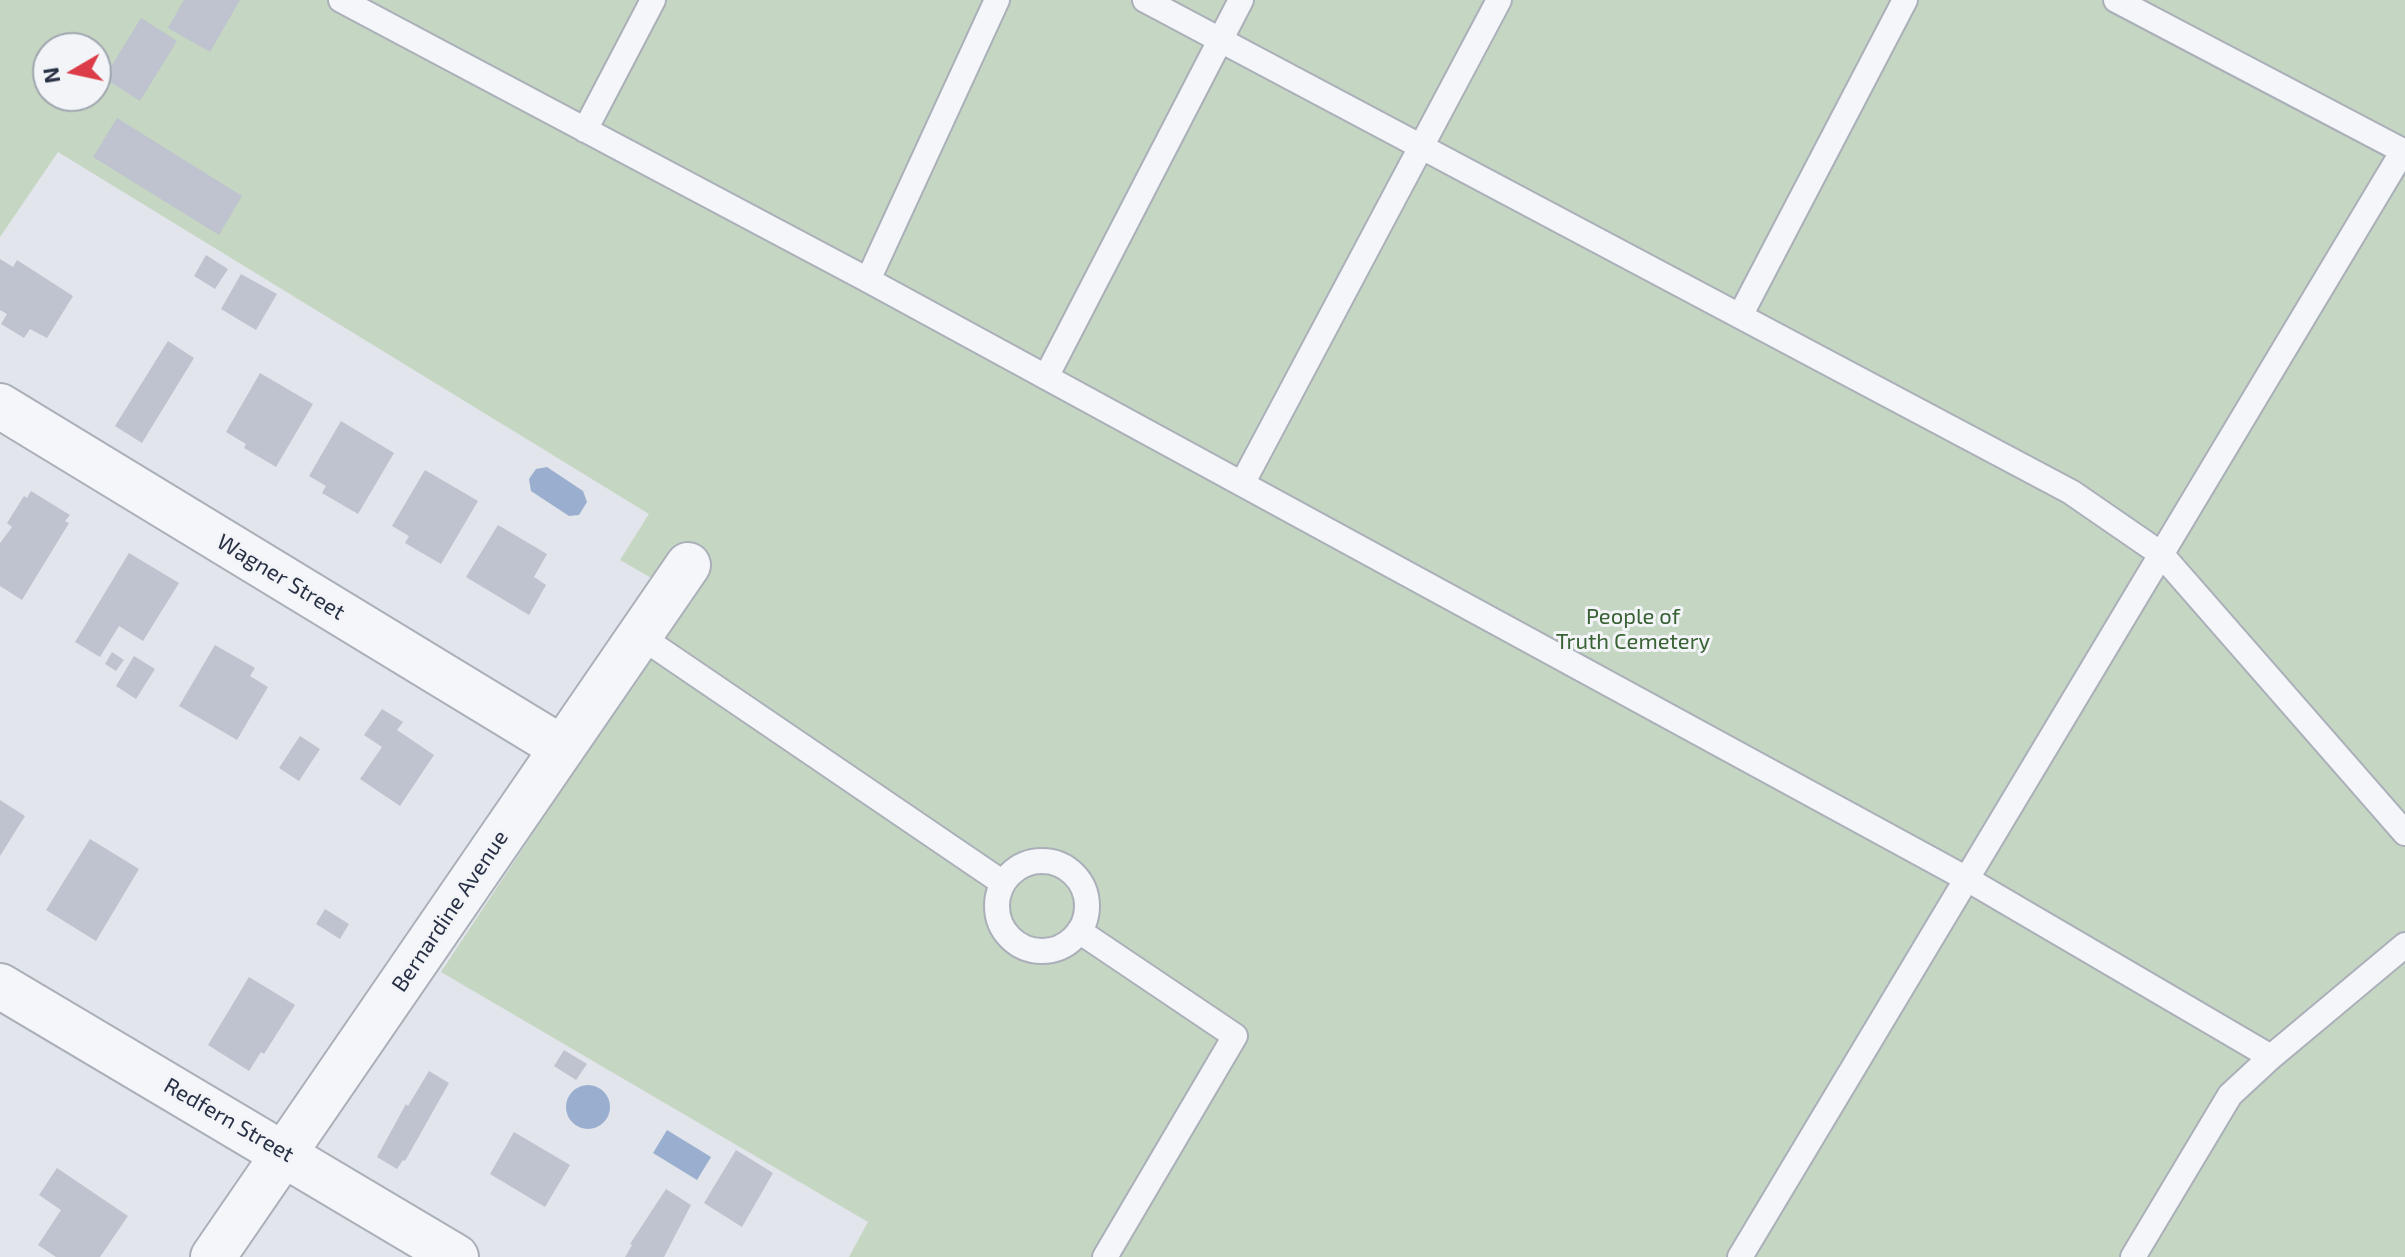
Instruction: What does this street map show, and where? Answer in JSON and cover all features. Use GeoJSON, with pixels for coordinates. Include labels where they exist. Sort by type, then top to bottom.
{"type":"FeatureCollection","features":[{"type":"Feature","properties":{"kind":"street","name":"Wagner Street"},"geometry":{"type":"LineString","coordinates":[[0,406],[562,748]]}},
{"type":"Feature","properties":{"kind":"street","name":"Bernardine Avenue"},"geometry":{"type":"LineString","coordinates":[[213,1257],[688,565]]}},
{"type":"Feature","properties":{"kind":"street","name":"Redfern Street"},"geometry":{"type":"LineString","coordinates":[[0,986],[456,1257]]}},
{"type":"Feature","properties":{"kind":"lane"},"geometry":{"type":"LineString","coordinates":[[341,0],[868,280],[1967,879],[2271,1057]]}},
{"type":"Feature","properties":{"kind":"lane"},"geometry":{"type":"LineString","coordinates":[[585,130],[653,0]]}},
{"type":"Feature","properties":{"kind":"lane"},"geometry":{"type":"LineString","coordinates":[[868,280],[997,0]]}},
{"type":"Feature","properties":{"kind":"lane"},"geometry":{"type":"LineString","coordinates":[[1145,0],[2071,492],[2161,554],[2405,833]]}},
{"type":"Feature","properties":{"kind":"lane"},"geometry":{"type":"LineString","coordinates":[[1046,377],[1241,0]]}},
{"type":"Feature","properties":{"kind":"lane"},"geometry":{"type":"LineString","coordinates":[[1242,484],[1499,0]]}},
{"type":"Feature","properties":{"kind":"lane"},"geometry":{"type":"LineString","coordinates":[[1740,316],[1905,0]]}},
{"type":"Feature","properties":{"kind":"lane"},"geometry":{"type":"LineString","coordinates":[[1740,1257],[2404,151],[2116,0]]}},
{"type":"Feature","properties":{"kind":"lane"},"geometry":{"type":"LineString","coordinates":[[640,636],[1003,883]]}},
{"type":"Feature","properties":{"kind":"lane"},"geometry":{"type":"LineString","coordinates":[[1038,860],[1052,861],[1077,876],[1087,903],[1086,918],[1072,940],[1049,951],[1036,950],[1013,941],[1005,931],[997,907],[1003,883],[1024,864],[1038,860]]}},
{"type":"Feature","properties":{"kind":"lane"},"geometry":{"type":"LineString","coordinates":[[1079,931],[1235,1036],[1105,1257]]}},
{"type":"Feature","properties":{"kind":"lane"},"geometry":{"type":"LineString","coordinates":[[2133,1257],[2230,1095],[2271,1057],[2400,952]]}},
{"type":"Feature","properties":{"kind":"green space","name":"People of Truth Cemetery"},"geometry":{"type":"Polygon","coordinates":[[[0,0],[2405,0],[2405,1257],[849,1257],[868,1222],[441,972],[688,599],[620,560],[649,514],[58,152],[0,237],[0,0]]]}},
{"type":"Feature","properties":{"kind":"water"},"geometry":{"type":"Polygon","coordinates":[[[547,467],[583,491],[587,502],[579,515],[569,516],[531,491],[529,479],[536,469],[547,467]]]}},
{"type":"Feature","properties":{"kind":"water"},"geometry":{"type":"Polygon","coordinates":[[[588,1085],[604,1091],[610,1107],[604,1123],[588,1129],[572,1123],[566,1107],[572,1091],[588,1085]]]}},
{"type":"Feature","properties":{"kind":"water"},"geometry":{"type":"Polygon","coordinates":[[[667,1130],[711,1157],[697,1180],[653,1153],[667,1130]]]}},
{"type":"Feature","properties":{"kind":"building"},"geometry":{"type":"Polygon","coordinates":[[[184,0],[240,0],[210,52],[168,28],[184,0]]]}},
{"type":"Feature","properties":{"kind":"building"},"geometry":{"type":"Polygon","coordinates":[[[141,18],[177,41],[140,101],[112,83],[112,65],[141,18]]]}},
{"type":"Feature","properties":{"kind":"building"},"geometry":{"type":"Polygon","coordinates":[[[117,118],[242,196],[219,235],[93,157],[117,118]]]}},
{"type":"Feature","properties":{"kind":"building"},"geometry":{"type":"Polygon","coordinates":[[[206,255],[228,269],[215,289],[194,276],[206,255]]]}},
{"type":"Feature","properties":{"kind":"building"},"geometry":{"type":"Polygon","coordinates":[[[0,259],[13,267],[17,260],[73,296],[47,338],[30,329],[24,338],[1,324],[7,314],[0,310],[0,259]]]}},
{"type":"Feature","properties":{"kind":"building"},"geometry":{"type":"Polygon","coordinates":[[[241,274],[277,294],[256,330],[221,309],[241,274]]]}},
{"type":"Feature","properties":{"kind":"building"},"geometry":{"type":"Polygon","coordinates":[[[168,341],[194,358],[142,443],[115,426],[168,341]]]}},
{"type":"Feature","properties":{"kind":"building"},"geometry":{"type":"Polygon","coordinates":[[[260,373],[313,404],[276,467],[244,448],[246,444],[226,432],[260,373]]]}},
{"type":"Feature","properties":{"kind":"building"},"geometry":{"type":"Polygon","coordinates":[[[341,421],[394,453],[358,514],[322,493],[326,486],[309,476],[341,421]]]}},
{"type":"Feature","properties":{"kind":"building"},"geometry":{"type":"Polygon","coordinates":[[[425,470],[478,501],[441,564],[405,543],[409,536],[392,526],[425,470]]]}},
{"type":"Feature","properties":{"kind":"building"},"geometry":{"type":"Polygon","coordinates":[[[31,491],[70,515],[65,521],[69,523],[22,600],[0,586],[0,543],[12,527],[7,523],[24,496],[27,498],[31,491]]]}},
{"type":"Feature","properties":{"kind":"building"},"geometry":{"type":"Polygon","coordinates":[[[498,525],[547,554],[534,577],[546,585],[529,615],[466,577],[498,525]]]}},
{"type":"Feature","properties":{"kind":"building"},"geometry":{"type":"Polygon","coordinates":[[[129,553],[179,583],[143,641],[119,626],[100,657],[75,642],[129,553]]]}},
{"type":"Feature","properties":{"kind":"building"},"geometry":{"type":"Polygon","coordinates":[[[215,645],[255,668],[250,676],[268,687],[237,740],[179,706],[215,645]]]}},
{"type":"Feature","properties":{"kind":"building"},"geometry":{"type":"Polygon","coordinates":[[[112,652],[124,660],[116,671],[105,664],[112,652]]]}},
{"type":"Feature","properties":{"kind":"building"},"geometry":{"type":"Polygon","coordinates":[[[134,656],[155,669],[136,699],[116,686],[134,656]]]}},
{"type":"Feature","properties":{"kind":"building"},"geometry":{"type":"Polygon","coordinates":[[[382,709],[403,722],[397,730],[434,755],[400,806],[360,779],[382,747],[364,735],[382,709]]]}},
{"type":"Feature","properties":{"kind":"building"},"geometry":{"type":"Polygon","coordinates":[[[300,736],[320,749],[299,781],[279,768],[300,736]]]}},
{"type":"Feature","properties":{"kind":"building"},"geometry":{"type":"Polygon","coordinates":[[[0,800],[25,816],[0,856],[0,800]]]}},
{"type":"Feature","properties":{"kind":"building"},"geometry":{"type":"Polygon","coordinates":[[[90,839],[139,869],[96,941],[46,910],[90,839]]]}},
{"type":"Feature","properties":{"kind":"building"},"geometry":{"type":"Polygon","coordinates":[[[325,909],[349,924],[340,939],[316,924],[325,909]]]}},
{"type":"Feature","properties":{"kind":"building"},"geometry":{"type":"Polygon","coordinates":[[[249,977],[295,1005],[264,1054],[261,1052],[249,1071],[208,1045],[249,977]]]}},
{"type":"Feature","properties":{"kind":"building"},"geometry":{"type":"Polygon","coordinates":[[[564,1050],[587,1064],[576,1080],[554,1066],[564,1050]]]}},
{"type":"Feature","properties":{"kind":"building"},"geometry":{"type":"Polygon","coordinates":[[[429,1071],[449,1083],[405,1161],[397,1169],[377,1157],[406,1104],[408,1106],[429,1071]]]}},
{"type":"Feature","properties":{"kind":"building"},"geometry":{"type":"Polygon","coordinates":[[[514,1132],[570,1165],[545,1207],[490,1174],[514,1132]]]}},
{"type":"Feature","properties":{"kind":"building"},"geometry":{"type":"Polygon","coordinates":[[[736,1150],[773,1173],[742,1227],[704,1203],[736,1150]]]}},
{"type":"Feature","properties":{"kind":"building"},"geometry":{"type":"Polygon","coordinates":[[[57,1168],[128,1216],[100,1257],[56,1257],[38,1245],[61,1210],[39,1195],[57,1168]]]}},
{"type":"Feature","properties":{"kind":"building"},"geometry":{"type":"Polygon","coordinates":[[[666,1189],[691,1205],[664,1257],[625,1257],[630,1244],[666,1189]]]}}]}
